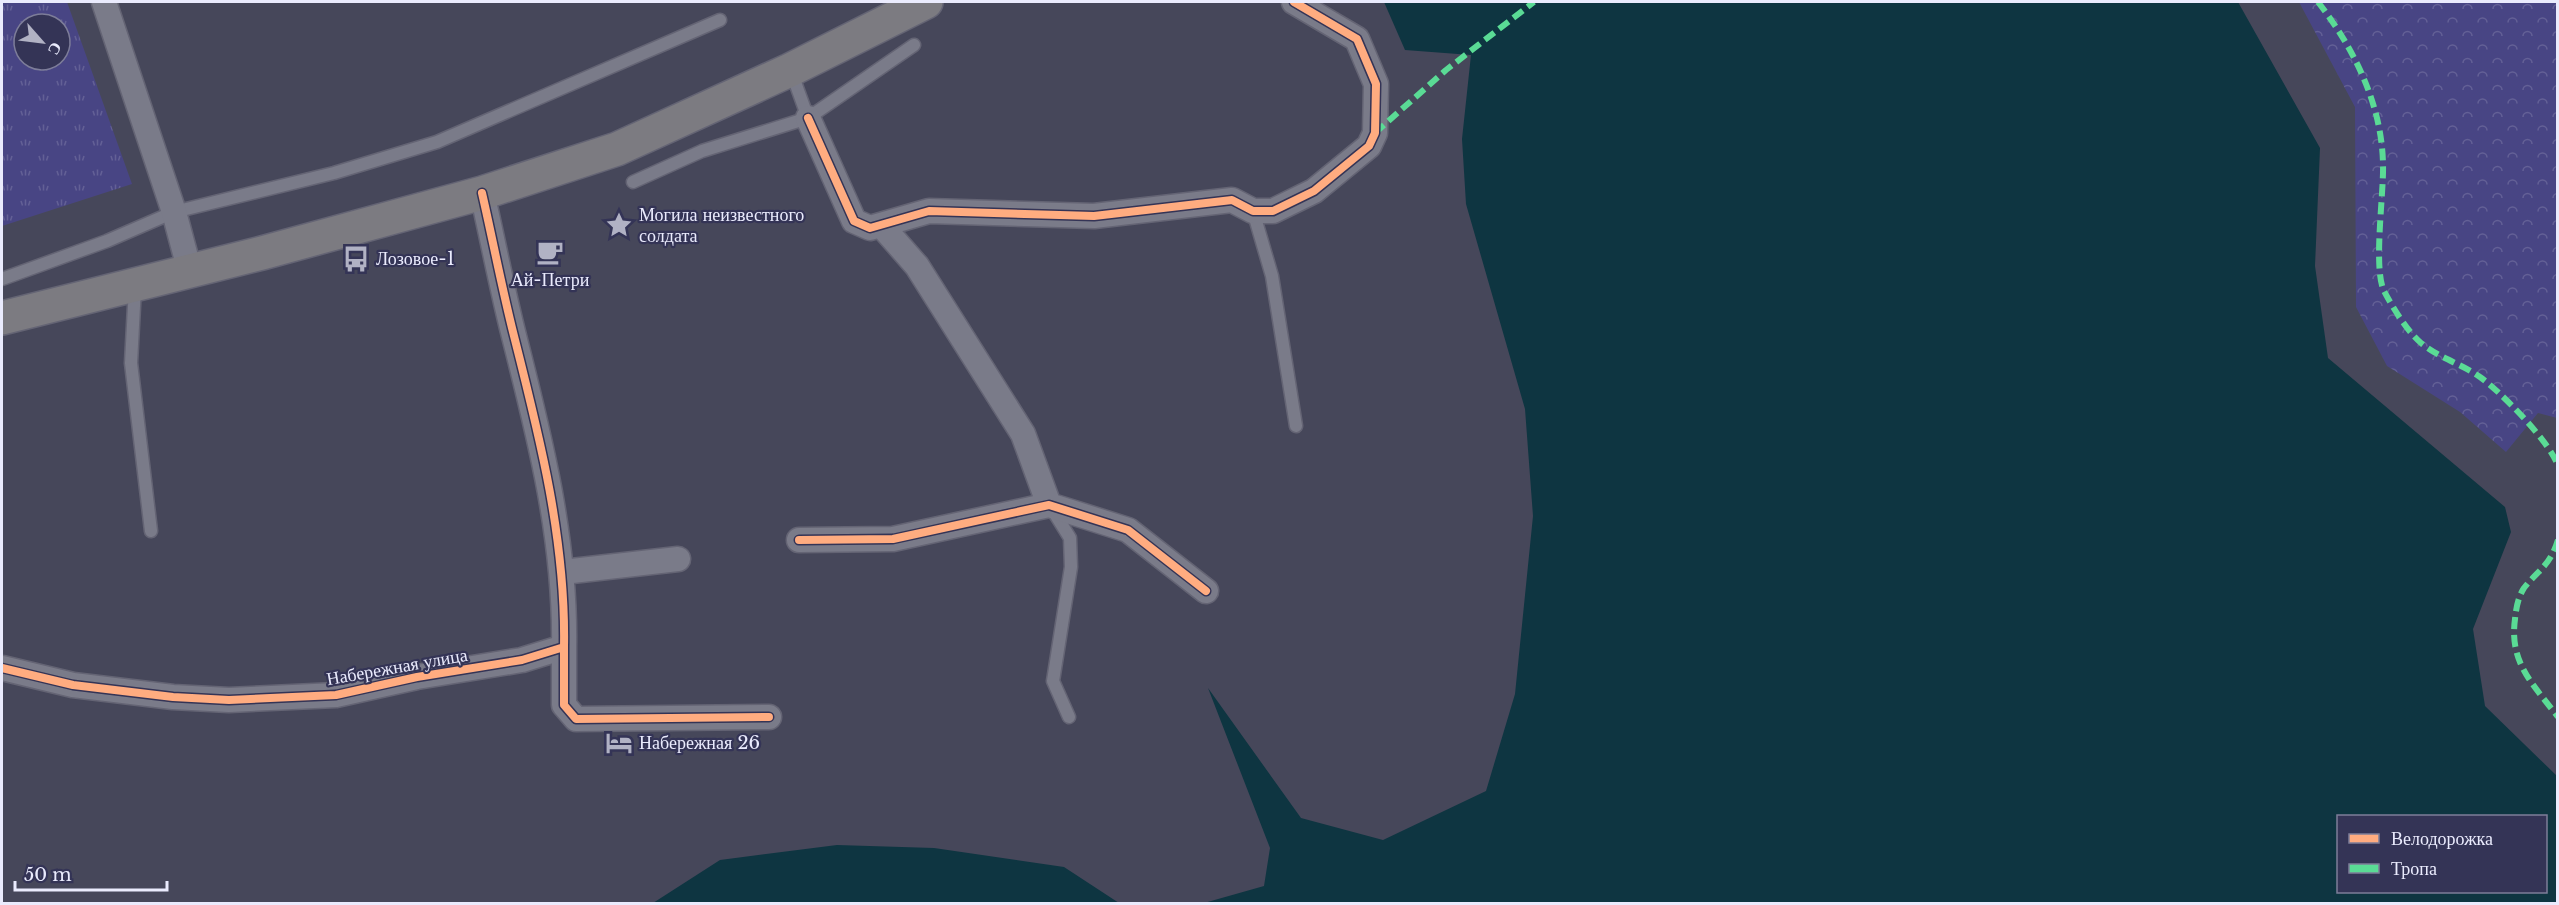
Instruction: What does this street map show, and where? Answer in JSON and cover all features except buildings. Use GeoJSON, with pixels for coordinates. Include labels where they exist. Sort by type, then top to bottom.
{"type":"FeatureCollection","features":[{"type":"Feature","properties":{"kind":"main road"},"geometry":{"type":"LineString","coordinates":[[2,318],[135,283],[190,272],[483,193],[616,149],[790,69],[926,2]]}},
{"type":"Feature","properties":{"kind":"street"},"geometry":{"type":"LineString","coordinates":[[104,2],[174,212],[190,272]]}},
{"type":"Feature","properties":{"kind":"street"},"geometry":{"type":"LineString","coordinates":[[808,118],[854,221],[870,228],[929,211],[1094,216],[1232,200],[1253,211],[1273,211],[1314,191],[1369,146],[1375,133],[1376,84],[1357,39],[1294,2]]}},
{"type":"Feature","properties":{"kind":"street"},"geometry":{"type":"LineString","coordinates":[[483,193],[514,335],[535,414],[563,572],[564,705],[576,719],[768,717]]}},
{"type":"Feature","properties":{"kind":"street"},"geometry":{"type":"LineString","coordinates":[[881,225],[917,266],[1023,434],[1049,505]]}},
{"type":"Feature","properties":{"kind":"street"},"geometry":{"type":"LineString","coordinates":[[799,540],[893,539],[1049,505],[1128,530],[1206,591]]}},
{"type":"Feature","properties":{"kind":"street"},"geometry":{"type":"LineString","coordinates":[[563,572],[678,559]]}},
{"type":"Feature","properties":{"kind":"street","name":"Набережная улица"},"geometry":{"type":"LineString","coordinates":[[2,668],[73,685],[173,697],[229,700],[336,695],[417,677],[522,660],[564,647]]}},
{"type":"Feature","properties":{"kind":"lane"},"geometry":{"type":"LineString","coordinates":[[2,279],[108,240],[174,212],[334,173],[437,142],[720,20]]}},
{"type":"Feature","properties":{"kind":"lane"},"geometry":{"type":"LineString","coordinates":[[633,182],[702,151],[808,118],[914,45]]}},
{"type":"Feature","properties":{"kind":"lane"},"geometry":{"type":"LineString","coordinates":[[790,69],[808,118]]}},
{"type":"Feature","properties":{"kind":"lane"},"geometry":{"type":"LineString","coordinates":[[1253,211],[1272,276],[1296,426]]}},
{"type":"Feature","properties":{"kind":"lane"},"geometry":{"type":"LineString","coordinates":[[135,283],[131,363],[151,531]]}},
{"type":"Feature","properties":{"kind":"lane"},"geometry":{"type":"LineString","coordinates":[[1049,505],[1070,538],[1071,567],[1053,681],[1069,717]]}},
{"type":"Feature","properties":{"kind":"green space"},"geometry":{"type":"Polygon","coordinates":[[[2,2],[67,2],[71,12],[12,12],[12,72],[72,72],[72,16],[132,184],[2,226],[2,2]]]}},
{"type":"Feature","properties":{"kind":"green space"},"geometry":{"type":"Polygon","coordinates":[[[2299,2],[2557,2],[2557,418],[2538,413],[2506,452],[2460,412],[2387,366],[2356,307],[2355,107],[2299,2]]]}},
{"type":"Feature","properties":{"kind":"water"},"geometry":{"type":"Polygon","coordinates":[[[1384,2],[2238,2],[2320,148],[2315,266],[2328,358],[2505,507],[2511,532],[2473,629],[2485,706],[2557,776],[2557,903],[1204,903],[1264,886],[1270,848],[1208,688],[1301,818],[1383,840],[1486,791],[1515,694],[1533,516],[1525,409],[1466,204],[1462,139],[1471,55],[1405,50],[1384,2]]]}},
{"type":"Feature","properties":{"kind":"water"},"geometry":{"type":"Polygon","coordinates":[[[837,845],[934,848],[1064,867],[1119,903],[653,903],[720,860],[837,845]]]}},
{"type":"Feature","properties":{"kind":"marked path"},"geometry":{"type":"LineString","coordinates":[[1375,133],[1446,70],[1534,2]]}},
{"type":"Feature","properties":{"kind":"marked path"},"geometry":{"type":"LineString","coordinates":[[2318,2],[2354,58],[2364,78],[2377,120],[2383,164],[2379,266],[2384,291],[2416,338],[2435,353],[2480,377],[2500,394],[2536,431],[2558,466]]}},
{"type":"Feature","properties":{"kind":"marked path"},"geometry":{"type":"LineString","coordinates":[[2558,540],[2548,562],[2522,592],[2517,607],[2514,634],[2519,661],[2532,683],[2558,717]]}},
{"type":"Feature","properties":{"kind":"cycle path"},"geometry":{"type":"LineString","coordinates":[[808,118],[854,221],[870,228],[929,211],[1094,216],[1232,200],[1253,211],[1273,211],[1314,191],[1369,146],[1375,133],[1376,84],[1357,39],[1294,2]]}},
{"type":"Feature","properties":{"kind":"cycle path"},"geometry":{"type":"LineString","coordinates":[[482,193],[550,490],[561,568],[564,647]]}},
{"type":"Feature","properties":{"kind":"cycle path"},"geometry":{"type":"LineString","coordinates":[[799,540],[893,539],[1049,505],[1128,530],[1206,591]]}},
{"type":"Feature","properties":{"kind":"cycle path"},"geometry":{"type":"LineString","coordinates":[[2,668],[73,685],[173,697],[229,700],[336,695],[417,677],[522,660],[564,647],[564,705],[576,719],[769,717]]}},
{"type":"Feature","properties":{"kind":"place","name":"Могила неизвестного солдата"},"geometry":{"type":"Point","coordinates":[619,225]}},
{"type":"Feature","properties":{"kind":"place","name":"Ай-Петри"},"geometry":{"type":"Point","coordinates":[550,252]}},
{"type":"Feature","properties":{"kind":"place","name":"Лозовое-1"},"geometry":{"type":"Point","coordinates":[356,259]}},
{"type":"Feature","properties":{"kind":"place","name":"Набережная 26"},"geometry":{"type":"Point","coordinates":[619,743]}}]}
